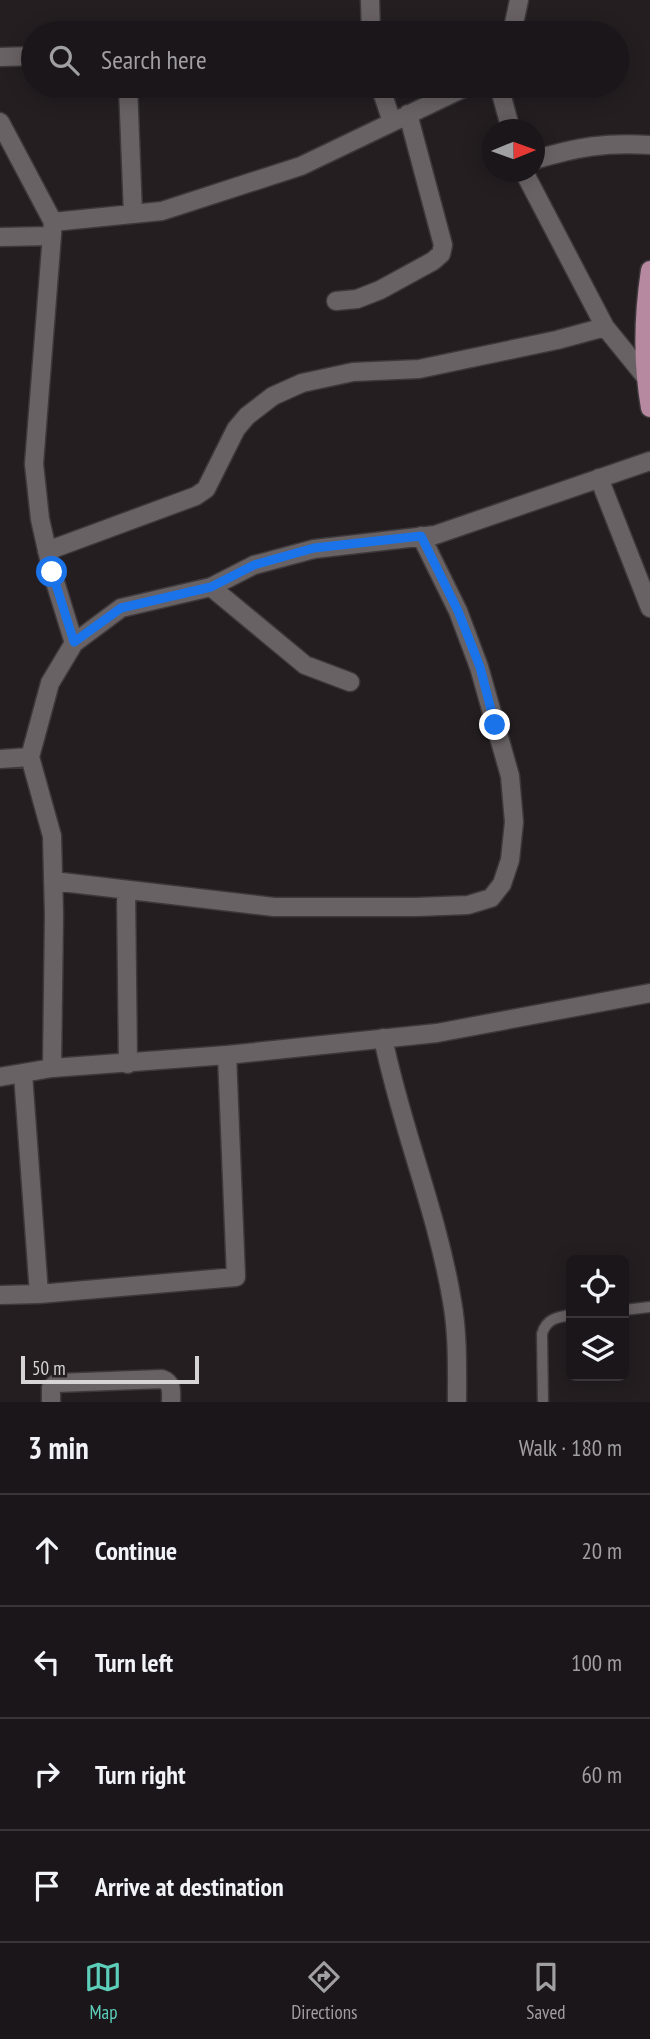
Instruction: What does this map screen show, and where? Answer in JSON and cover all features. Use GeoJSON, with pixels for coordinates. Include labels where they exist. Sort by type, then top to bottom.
{"type":"FeatureCollection","features":[{"type":"Feature","properties":{"kind":"main road"},"geometry":{"type":"LineString","coordinates":[[649,405],[645,375],[644,307],[650,270]]}},
{"type":"Feature","properties":{"kind":"street"},"geometry":{"type":"LineString","coordinates":[[370,0],[371,21]]}},
{"type":"Feature","properties":{"kind":"street"},"geometry":{"type":"LineString","coordinates":[[515,21],[519,0]]}},
{"type":"Feature","properties":{"kind":"street"},"geometry":{"type":"LineString","coordinates":[[0,57],[21,57]]}},
{"type":"Feature","properties":{"kind":"street"},"geometry":{"type":"LineString","coordinates":[[128,98],[133,214]]}},
{"type":"Feature","properties":{"kind":"street"},"geometry":{"type":"LineString","coordinates":[[336,302],[357,299],[380,290],[441,254],[443,245],[400,118],[388,98]]}},
{"type":"Feature","properties":{"kind":"street"},"geometry":{"type":"LineString","coordinates":[[0,237],[162,211],[301,166],[442,98]]}},
{"type":"Feature","properties":{"kind":"street"},"geometry":{"type":"LineString","coordinates":[[502,98],[508,119]]}},
{"type":"Feature","properties":{"kind":"street"},"geometry":{"type":"LineString","coordinates":[[0,122],[53,229],[34,464],[40,519],[47,551],[74,642]]}},
{"type":"Feature","properties":{"kind":"street"},"geometry":{"type":"LineString","coordinates":[[545,157],[573,148],[619,143],[650,145]]}},
{"type":"Feature","properties":{"kind":"street"},"geometry":{"type":"LineString","coordinates":[[529,182],[606,327],[645,375]]}},
{"type":"Feature","properties":{"kind":"street"},"geometry":{"type":"LineString","coordinates":[[47,551],[196,496],[206,489],[236,429],[247,416],[273,396],[302,383],[353,372],[419,369],[606,327]]}},
{"type":"Feature","properties":{"kind":"street"},"geometry":{"type":"LineString","coordinates":[[52,1068],[51,836],[30,757],[50,683],[74,642],[121,608],[211,587],[254,565],[314,548],[435,535],[650,461]]}},
{"type":"Feature","properties":{"kind":"street"},"geometry":{"type":"LineString","coordinates":[[599,478],[650,608]]}},
{"type":"Feature","properties":{"kind":"street"},"geometry":{"type":"LineString","coordinates":[[53,881],[262,906],[325,908],[468,905],[491,898],[502,884],[510,860],[514,822],[510,776],[480,667],[458,611],[421,536]]}},
{"type":"Feature","properties":{"kind":"street"},"geometry":{"type":"LineString","coordinates":[[211,587],[304,664],[350,682]]}},
{"type":"Feature","properties":{"kind":"street"},"geometry":{"type":"LineString","coordinates":[[0,760],[30,757]]}},
{"type":"Feature","properties":{"kind":"street"},"geometry":{"type":"LineString","coordinates":[[126,891],[128,1064]]}},
{"type":"Feature","properties":{"kind":"street"},"geometry":{"type":"LineString","coordinates":[[0,1077],[52,1068],[227,1055],[437,1033],[650,993]]}},
{"type":"Feature","properties":{"kind":"street"},"geometry":{"type":"LineString","coordinates":[[383,1038],[393,1089],[431,1210],[453,1303],[457,1402]]}},
{"type":"Feature","properties":{"kind":"street"},"geometry":{"type":"LineString","coordinates":[[0,1295],[236,1277],[227,1055]]}},
{"type":"Feature","properties":{"kind":"street"},"geometry":{"type":"LineString","coordinates":[[23,1074],[39,1294]]}},
{"type":"Feature","properties":{"kind":"street"},"geometry":{"type":"LineString","coordinates":[[51,1402],[51,1388],[57,1383],[162,1379],[171,1387],[171,1402]]}},
{"type":"Feature","properties":{"kind":"lane"},"geometry":{"type":"LineString","coordinates":[[629,1309],[650,1307]]}},
{"type":"Feature","properties":{"kind":"lane"},"geometry":{"type":"LineString","coordinates":[[543,1402],[544,1326],[550,1320],[566,1316]]}},
{"type":"Feature","properties":{"kind":"route"},"geometry":{"type":"LineString","coordinates":[[52,572],[74,642],[121,608],[211,587],[254,565],[314,548],[421,536],[458,611],[480,667],[495,725]]}}]}
